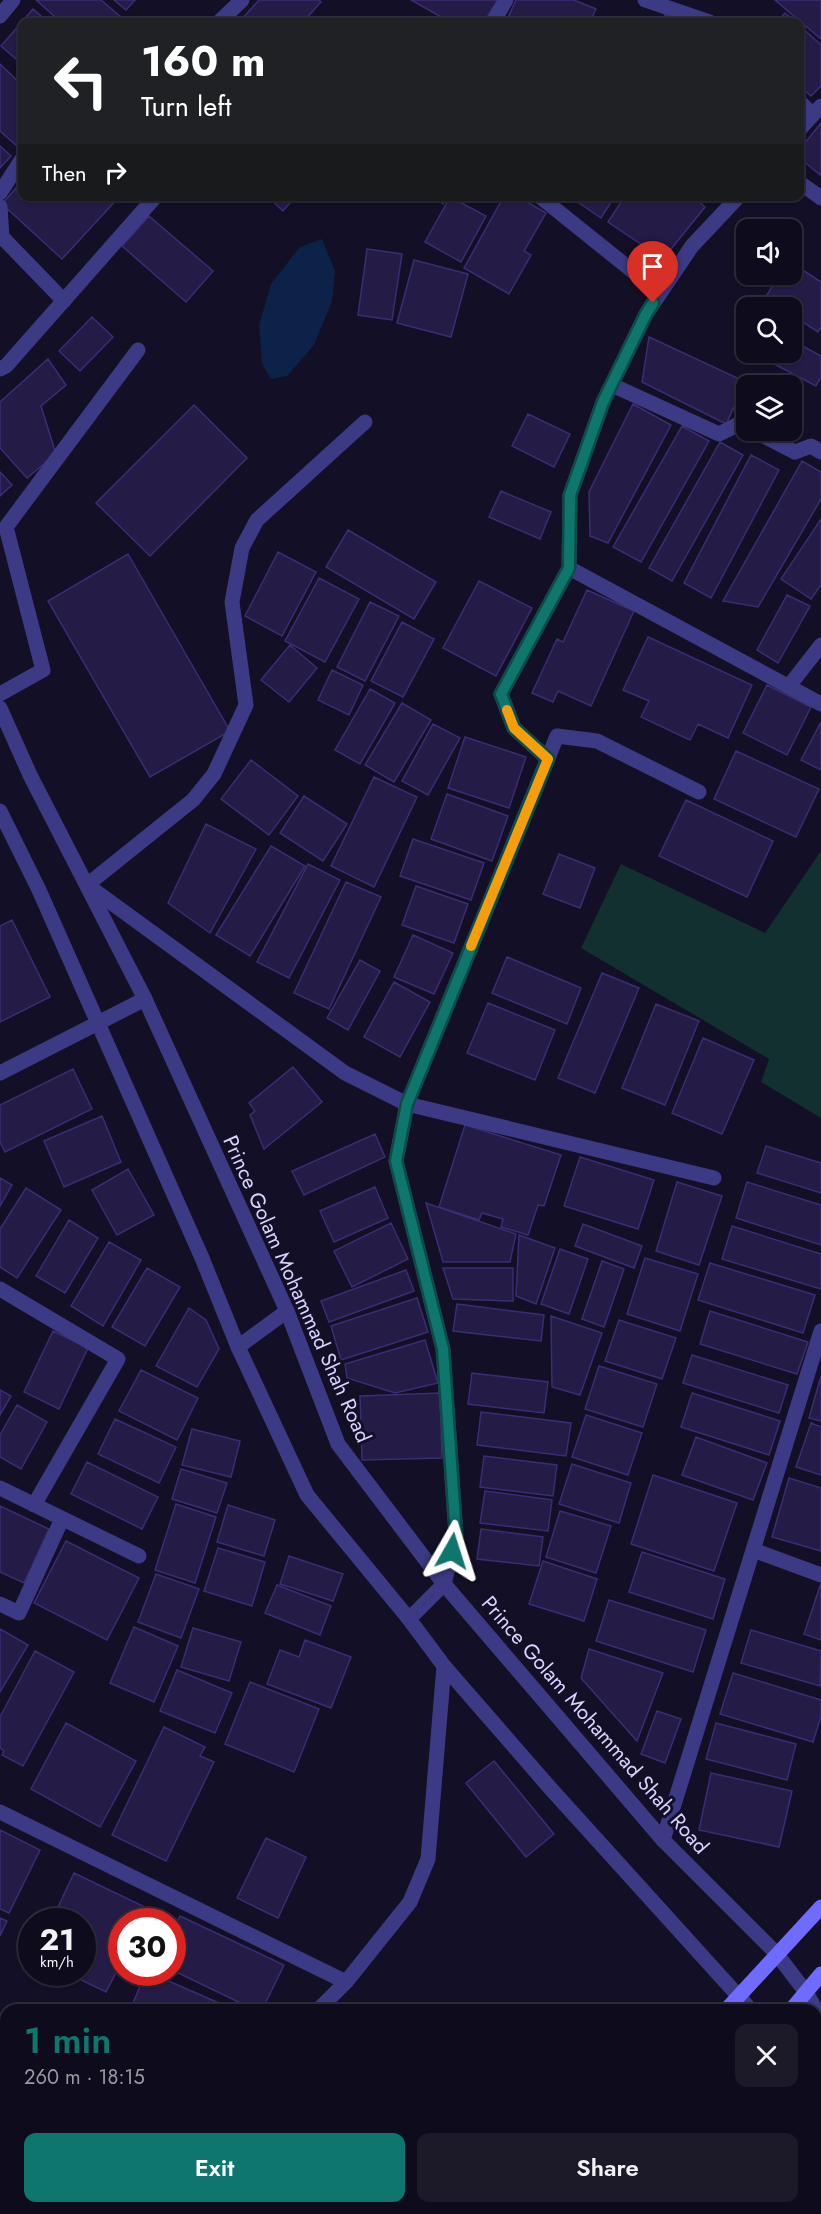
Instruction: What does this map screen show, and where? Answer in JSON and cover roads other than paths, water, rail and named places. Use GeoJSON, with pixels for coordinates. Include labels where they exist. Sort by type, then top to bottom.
{"type":"FeatureCollection","features":[{"type":"Feature","properties":{"kind":"main road"},"geometry":{"type":"LineString","coordinates":[[732,2004],[776,1953],[821,1907]]}},
{"type":"Feature","properties":{"kind":"main road"},"geometry":{"type":"LineString","coordinates":[[795,2004],[821,1974]]}},
{"type":"Feature","properties":{"kind":"street"},"geometry":{"type":"LineString","coordinates":[[0,16],[13,0]]}},
{"type":"Feature","properties":{"kind":"street"},"geometry":{"type":"LineString","coordinates":[[223,18],[242,0]]}},
{"type":"Feature","properties":{"kind":"street"},"geometry":{"type":"LineString","coordinates":[[495,18],[506,0]]}},
{"type":"Feature","properties":{"kind":"street"},"geometry":{"type":"LineString","coordinates":[[645,0],[698,18]]}},
{"type":"Feature","properties":{"kind":"street"},"geometry":{"type":"LineString","coordinates":[[804,125],[817,110]]}},
{"type":"Feature","properties":{"kind":"street"},"geometry":{"type":"LineString","coordinates":[[0,193],[18,165]]}},
{"type":"Feature","properties":{"kind":"street"},"geometry":{"type":"LineString","coordinates":[[804,186],[821,198]]}},
{"type":"Feature","properties":{"kind":"street"},"geometry":{"type":"LineString","coordinates":[[0,369],[6,366],[152,201]]}},
{"type":"Feature","properties":{"kind":"street"},"geometry":{"type":"LineString","coordinates":[[545,201],[660,293]]}},
{"type":"Feature","properties":{"kind":"street"},"geometry":{"type":"LineString","coordinates":[[548,759],[514,728],[501,694],[569,568],[570,495],[603,402],[646,314],[692,246],[734,201]]}},
{"type":"Feature","properties":{"kind":"street"},"geometry":{"type":"LineString","coordinates":[[0,207],[2,237],[64,301]]}},
{"type":"Feature","properties":{"kind":"street"},"geometry":{"type":"LineString","coordinates":[[0,694],[43,670],[6,527],[138,350]]}},
{"type":"Feature","properties":{"kind":"street"},"geometry":{"type":"LineString","coordinates":[[612,385],[718,434],[736,425]]}},
{"type":"Feature","properties":{"kind":"street"},"geometry":{"type":"LineString","coordinates":[[365,422],[257,520],[242,548],[232,602],[246,705],[214,774],[193,800],[87,885],[345,1073],[407,1104],[714,1178]]}},
{"type":"Feature","properties":{"kind":"street"},"geometry":{"type":"LineString","coordinates":[[774,441],[795,452],[811,446],[821,452]]}},
{"type":"Feature","properties":{"kind":"street"},"geometry":{"type":"LineString","coordinates":[[569,568],[821,704]]}},
{"type":"Feature","properties":{"kind":"street"},"geometry":{"type":"LineString","coordinates":[[789,686],[821,645]]}},
{"type":"Feature","properties":{"kind":"street","name":"Prince Golam Mohammad Shah Road"},"geometry":{"type":"LineString","coordinates":[[0,708],[30,775],[145,999],[287,1311],[338,1444],[444,1584],[663,1840],[776,1953],[813,2004]]}},
{"type":"Feature","properties":{"kind":"street"},"geometry":{"type":"LineString","coordinates":[[409,1619],[444,1584],[456,1535],[443,1349],[396,1161],[407,1104],[558,736],[597,741],[699,792]]}},
{"type":"Feature","properties":{"kind":"street"},"geometry":{"type":"LineString","coordinates":[[0,811],[39,890],[202,1258],[238,1347],[307,1496],[409,1619],[444,1666],[551,1789],[746,2004]]}},
{"type":"Feature","properties":{"kind":"street"},"geometry":{"type":"LineString","coordinates":[[0,1074],[145,999]]}},
{"type":"Feature","properties":{"kind":"street"},"geometry":{"type":"LineString","coordinates":[[0,1289],[118,1359],[34,1505]]}},
{"type":"Feature","properties":{"kind":"street"},"geometry":{"type":"LineString","coordinates":[[238,1347],[287,1311]]}},
{"type":"Feature","properties":{"kind":"street"},"geometry":{"type":"LineString","coordinates":[[663,1840],[821,1331]]}},
{"type":"Feature","properties":{"kind":"street"},"geometry":{"type":"LineString","coordinates":[[0,1488],[139,1556]]}},
{"type":"Feature","properties":{"kind":"street"},"geometry":{"type":"LineString","coordinates":[[0,1604],[19,1613],[62,1519]]}},
{"type":"Feature","properties":{"kind":"street"},"geometry":{"type":"LineString","coordinates":[[753,1550],[821,1575]]}},
{"type":"Feature","properties":{"kind":"street"},"geometry":{"type":"LineString","coordinates":[[324,2004],[346,1982],[410,1902],[428,1859],[444,1666]]}},
{"type":"Feature","properties":{"kind":"street"},"geometry":{"type":"LineString","coordinates":[[0,1812],[346,1982]]}},
{"type":"Feature","properties":{"kind":"water"},"geometry":{"type":"Polygon","coordinates":[[[322,239],[335,271],[332,301],[314,345],[287,376],[271,379],[262,363],[259,325],[271,284],[300,247],[322,239]]]}}]}
